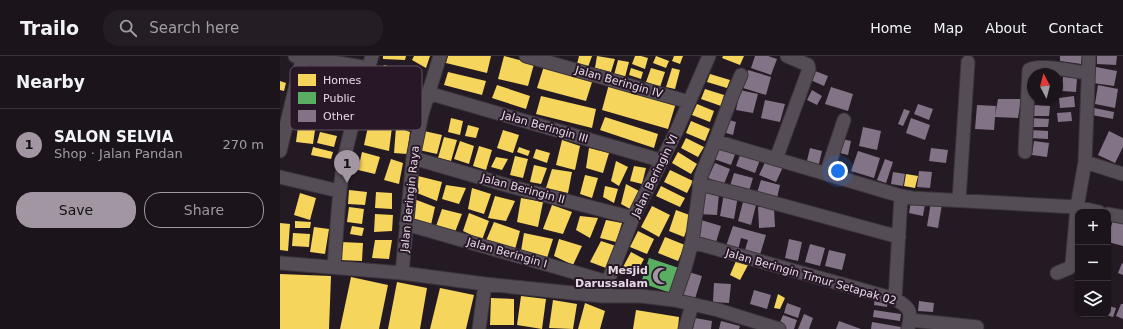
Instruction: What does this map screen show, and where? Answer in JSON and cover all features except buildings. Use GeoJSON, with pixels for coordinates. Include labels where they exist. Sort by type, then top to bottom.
{"type":"FeatureCollection","features":[{"type":"Feature","properties":{"kind":"street"},"geometry":{"type":"LineString","coordinates":[[298,66],[300,56],[370,62]]}},
{"type":"Feature","properties":{"kind":"street","name":"Jalan Beringin Raya"},"geometry":{"type":"LineString","coordinates":[[422,116],[440,56]]}},
{"type":"Feature","properties":{"kind":"street","name":"Jalan Beringin IV"},"geometry":{"type":"LineString","coordinates":[[526,56],[689,102]]}},
{"type":"Feature","properties":{"kind":"street","name":"Jalan Beringin VI"},"geometry":{"type":"LineString","coordinates":[[602,296],[633,218],[663,161],[709,56]]}},
{"type":"Feature","properties":{"kind":"street"},"geometry":{"type":"LineString","coordinates":[[776,159],[809,69],[808,65],[787,56]]}},
{"type":"Feature","properties":{"kind":"street"},"geometry":{"type":"LineString","coordinates":[[1057,272],[1069,268],[1072,264],[1075,241],[1076,207],[1085,162],[1089,56]]}},
{"type":"Feature","properties":{"kind":"street"},"geometry":{"type":"LineString","coordinates":[[959,200],[968,62]]}},
{"type":"Feature","properties":{"kind":"street"},"geometry":{"type":"LineString","coordinates":[[1025,152],[1029,70],[1040,67],[1088,73]]}},
{"type":"Feature","properties":{"kind":"street"},"geometry":{"type":"LineString","coordinates":[[674,300],[692,242],[700,184],[732,96],[742,75]]}},
{"type":"Feature","properties":{"kind":"street","name":"Jalan Beringin III"},"geometry":{"type":"LineString","coordinates":[[428,94],[663,161]]}},
{"type":"Feature","properties":{"kind":"street"},"geometry":{"type":"LineString","coordinates":[[280,151],[290,104]]}},
{"type":"Feature","properties":{"kind":"street"},"geometry":{"type":"LineString","coordinates":[[826,174],[844,120]]}},
{"type":"Feature","properties":{"kind":"street"},"geometry":{"type":"LineString","coordinates":[[334,267],[339,191],[344,159],[351,130]]}},
{"type":"Feature","properties":{"kind":"street","name":"Jalan Beringin Raya"},"geometry":{"type":"LineString","coordinates":[[402,272],[413,158],[418,130]]}},
{"type":"Feature","properties":{"kind":"street"},"geometry":{"type":"LineString","coordinates":[[715,141],[901,196],[1076,207],[1085,209]]}},
{"type":"Feature","properties":{"kind":"street","name":"Jalan Beringin II"},"geometry":{"type":"LineString","coordinates":[[413,158],[527,191],[633,218]]}},
{"type":"Feature","properties":{"kind":"street"},"geometry":{"type":"LineString","coordinates":[[1085,162],[1123,174]]}},
{"type":"Feature","properties":{"kind":"street"},"geometry":{"type":"LineString","coordinates":[[280,178],[339,191]]}},
{"type":"Feature","properties":{"kind":"street"},"geometry":{"type":"LineString","coordinates":[[700,184],[899,237]]}},
{"type":"Feature","properties":{"kind":"street"},"geometry":{"type":"LineString","coordinates":[[894,300],[901,196]]}},
{"type":"Feature","properties":{"kind":"street"},"geometry":{"type":"LineString","coordinates":[[1111,215],[1123,217]]}},
{"type":"Feature","properties":{"kind":"street","name":"Jalan Beringin I"},"geometry":{"type":"LineString","coordinates":[[406,224],[608,282]]}},
{"type":"Feature","properties":{"kind":"street","name":"Jalan Beringin Timur Setapak 02"},"geometry":{"type":"LineString","coordinates":[[692,242],[894,300],[903,304],[909,309],[909,324]]}},
{"type":"Feature","properties":{"kind":"street"},"geometry":{"type":"LineString","coordinates":[[280,263],[402,272],[485,284],[602,296],[641,296],[674,300],[718,310],[752,326],[779,329]]}},
{"type":"Feature","properties":{"kind":"street"},"geometry":{"type":"LineString","coordinates":[[479,329],[485,284]]}},
{"type":"Feature","properties":{"kind":"street"},"geometry":{"type":"LineString","coordinates":[[685,329],[692,305]]}},
{"type":"Feature","properties":{"kind":"street"},"geometry":{"type":"LineString","coordinates":[[909,324],[977,328]]}},
{"type":"Feature","properties":{"kind":"place","name":"SALON SELVIA"},"geometry":{"type":"Point","coordinates":[347,183]}},
{"type":"Feature","properties":{"kind":"place","name":"Mesjid Darussalam"},"geometry":{"type":"Point","coordinates":[661,276]}}]}
